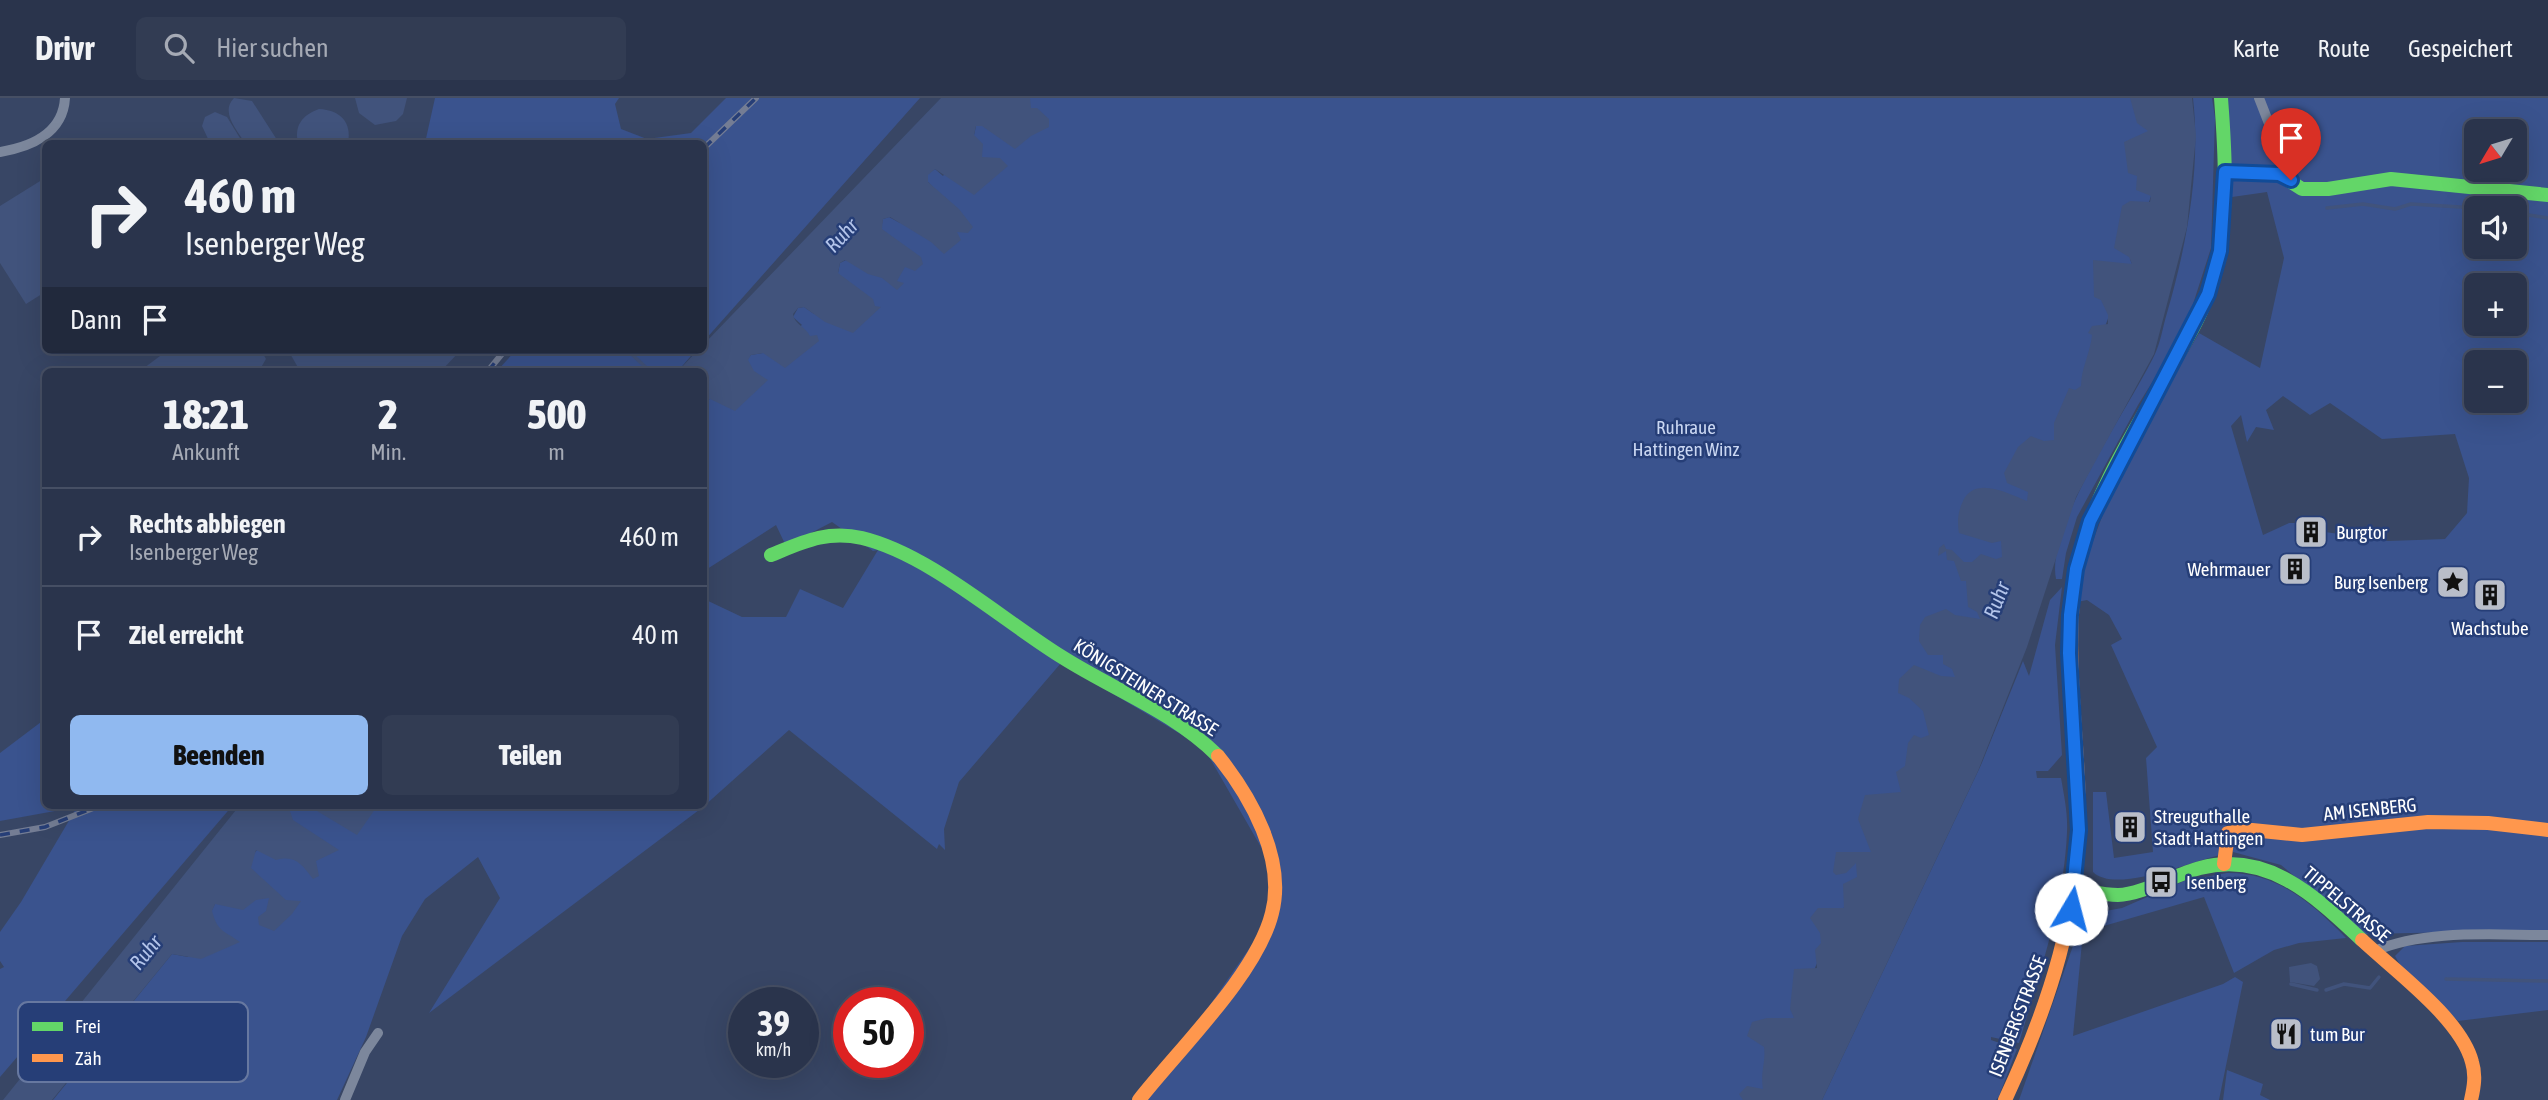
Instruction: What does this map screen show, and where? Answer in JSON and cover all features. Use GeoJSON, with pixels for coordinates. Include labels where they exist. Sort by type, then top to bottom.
{"type":"FeatureCollection","features":[{"type":"Feature","properties":{"kind":"street"},"geometry":{"type":"LineString","coordinates":[[0,152],[42,138],[52,130],[61,120],[65,98]]}},
{"type":"Feature","properties":{"kind":"street","name":"ISENBERGSTRASSE"},"geometry":{"type":"LineString","coordinates":[[2005,1100],[2039,1024],[2063,950],[2075,889],[2079,808],[2069,653],[2070,615],[2076,569],[2090,521],[2208,294],[2221,241],[2225,172],[2221,98]]}},
{"type":"Feature","properties":{"kind":"street"},"geometry":{"type":"LineString","coordinates":[[2259,98],[2291,180]]}},
{"type":"Feature","properties":{"kind":"street"},"geometry":{"type":"LineString","coordinates":[[2225,172],[2279,174],[2302,189],[2328,189],[2391,179],[2548,195]]}},
{"type":"Feature","properties":{"kind":"street","name":"KÖNIGSTEINER STRASSE"},"geometry":{"type":"LineString","coordinates":[[771,555],[814,537],[831,535],[885,545],[901,551],[1037,642],[1199,738],[1235,778],[1263,836],[1273,868],[1275,895],[1271,917],[1241,970],[1139,1100]]}},
{"type":"Feature","properties":{"kind":"street","name":"AM ISENBERG"},"geometry":{"type":"LineString","coordinates":[[2224,864],[2228,833],[2237,829],[2309,834],[2386,824],[2484,821],[2548,830]]}},
{"type":"Feature","properties":{"kind":"street","name":"TIPPELSTRASSE"},"geometry":{"type":"LineString","coordinates":[[2075,889],[2120,895],[2200,868],[2224,864],[2262,867],[2299,885],[2374,951],[2460,1035],[2474,1073],[2471,1100]]}},
{"type":"Feature","properties":{"kind":"street"},"geometry":{"type":"LineString","coordinates":[[2374,951],[2397,942],[2460,936],[2548,935]]}},
{"type":"Feature","properties":{"kind":"street"},"geometry":{"type":"LineString","coordinates":[[345,1100],[365,1052],[378,1032]]}},
{"type":"Feature","properties":{"kind":"green space"},"geometry":{"type":"Polygon","coordinates":[[[435,98],[619,98],[615,104],[621,129],[647,139],[691,133],[726,98],[920,98],[707,338],[707,140],[426,140],[435,98]]]}},
{"type":"Feature","properties":{"kind":"green space","name":"Ruhraue Hattingen Winz"},"geometry":{"type":"Polygon","coordinates":[[[1020,98],[2149,98],[2151,196],[2130,259],[2132,264],[2128,266],[2069,421],[1939,719],[1823,949],[1759,1100],[1144,1100],[1271,917],[1273,868],[1204,748],[1061,663],[959,782],[944,829],[945,850],[939,844],[937,849],[789,730],[707,803],[707,600],[742,617],[786,617],[800,589],[843,608],[878,550],[873,551],[832,522],[786,546],[776,525],[707,569],[707,400],[751,355],[763,353],[802,325],[793,317],[798,308],[804,307],[814,314],[838,273],[840,263],[846,260],[860,267],[890,236],[881,229],[883,219],[889,217],[900,223],[933,187],[928,182],[928,174],[935,169],[943,176],[974,135],[976,126],[983,126],[1020,98]]]}},
{"type":"Feature","properties":{"kind":"green space"},"geometry":{"type":"Polygon","coordinates":[[[2193,98],[2212,98],[2215,118],[2211,248],[2185,329],[2138,405],[2077,517],[2066,553],[2062,579],[2056,579],[2056,556],[2063,529],[2076,498],[2155,354],[2160,339],[2181,260],[2194,179],[2193,98]]]}},
{"type":"Feature","properties":{"kind":"green space"},"geometry":{"type":"Polygon","coordinates":[[[2228,98],[2548,98],[2548,826],[2317,831],[2227,823],[2220,855],[2135,878],[2104,878],[2093,872],[2093,792],[2106,792],[2114,858],[2153,852],[2146,758],[2157,747],[2111,645],[2122,639],[2109,615],[2087,600],[2077,602],[2085,566],[2126,463],[2199,333],[2260,368],[2284,258],[2267,192],[2232,197],[2228,98]],[[2283,396],[2266,410],[2274,430],[2256,427],[2247,442],[2241,415],[2231,426],[2263,535],[2289,523],[2298,523],[2304,529],[2388,541],[2445,539],[2467,513],[2469,478],[2455,434],[2382,439],[2330,403],[2310,415],[2283,396]]]}},
{"type":"Feature","properties":{"kind":"green space"},"geometry":{"type":"Polygon","coordinates":[[[512,354],[693,354],[681,368],[500,368],[512,354]]]}},
{"type":"Feature","properties":{"kind":"green space"},"geometry":{"type":"Polygon","coordinates":[[[2062,587],[2055,645],[2062,755],[2048,771],[2036,771],[2037,778],[2061,778],[2067,818],[2065,859],[2056,912],[2019,1043],[1991,1037],[1991,1040],[2017,1049],[1999,1096],[1996,1100],[1822,1100],[1981,765],[2023,661],[2029,676],[2050,600],[2062,587]]]}},
{"type":"Feature","properties":{"kind":"green space"},"geometry":{"type":"Polygon","coordinates":[[[42,721],[42,809],[66,809],[0,821],[0,753],[42,721]]]}},
{"type":"Feature","properties":{"kind":"green space"},"geometry":{"type":"Polygon","coordinates":[[[76,809],[230,809],[64,1002],[18,1002],[18,1056],[0,1077],[0,969],[4,967],[0,961],[0,932],[21,902],[76,809]]]}},
{"type":"Feature","properties":{"kind":"green space","name":"Ruhraue Hattingen Winz"},"geometry":{"type":"Polygon","coordinates":[[[289,809],[700,809],[429,1013],[500,898],[478,857],[425,899],[402,936],[366,1037],[337,1100],[53,1100],[68,1082],[248,1082],[248,1002],[133,1002],[172,954],[188,957],[215,904],[289,809]]]}},
{"type":"Feature","properties":{"kind":"green space"},"geometry":{"type":"Polygon","coordinates":[[[2435,825],[2548,834],[2548,930],[2364,934],[2281,865],[2233,852],[2232,842],[2238,835],[2435,825]]]}},
{"type":"Feature","properties":{"kind":"green space"},"geometry":{"type":"Polygon","coordinates":[[[2227,873],[2262,878],[2293,892],[2321,913],[2346,938],[2299,943],[2274,950],[2234,973],[2204,897],[2083,932],[2073,1036],[2223,984],[2235,977],[2243,982],[2219,1100],[2019,1100],[2081,923],[2089,914],[2122,908],[2184,881],[2227,873]]]}},
{"type":"Feature","properties":{"kind":"green space"},"geometry":{"type":"Polygon","coordinates":[[[2462,942],[2548,942],[2548,1010],[2458,1021],[2402,968],[2395,956],[2405,946],[2462,942]]]}},
{"type":"Feature","properties":{"kind":"green space"},"geometry":{"type":"Polygon","coordinates":[[[2227,1070],[2263,1084],[2260,1095],[2270,1100],[2223,1100],[2227,1070]]]}},
{"type":"Feature","properties":{"kind":"water"},"geometry":{"type":"Polygon","coordinates":[[[234,98],[252,101],[277,140],[243,140],[229,115],[230,103],[234,98]]]}},
{"type":"Feature","properties":{"kind":"water"},"geometry":{"type":"Polygon","coordinates":[[[355,98],[407,98],[403,114],[396,121],[375,125],[359,113],[355,98]]]}},
{"type":"Feature","properties":{"kind":"water","name":"Ruhr"},"geometry":{"type":"Polygon","coordinates":[[[941,98],[1030,98],[1031,108],[1037,108],[1049,119],[1049,127],[1031,136],[1015,149],[982,126],[976,126],[974,135],[983,144],[982,157],[1000,158],[1008,166],[974,195],[935,169],[928,175],[928,182],[959,209],[973,227],[968,233],[957,232],[961,240],[944,254],[931,242],[890,217],[883,219],[882,229],[921,257],[923,264],[915,271],[905,267],[897,281],[904,283],[897,290],[882,278],[868,274],[845,260],[840,263],[838,273],[873,299],[875,306],[881,307],[853,333],[825,322],[804,307],[798,308],[793,314],[796,320],[810,336],[817,335],[819,341],[785,368],[763,353],[751,355],[748,360],[754,371],[768,380],[735,411],[710,399],[707,400],[707,368],[681,368],[694,354],[707,354],[707,341],[941,98]]]}},
{"type":"Feature","properties":{"kind":"water","name":"Ruhr"},"geometry":{"type":"Polygon","coordinates":[[[2130,98],[2192,98],[2196,136],[2187,227],[2154,354],[2076,497],[2027,647],[1978,771],[1822,1100],[1743,1100],[1739,1094],[1747,1086],[1763,1089],[1764,1047],[1747,1036],[1752,1022],[1767,1018],[1794,1018],[1790,1009],[1794,969],[1817,968],[1815,950],[1821,943],[1820,933],[1810,918],[1818,908],[1844,908],[1843,884],[1857,877],[1856,863],[1846,873],[1836,875],[1833,872],[1836,852],[1871,852],[1858,819],[1865,795],[1901,792],[1896,772],[1905,766],[1908,743],[1914,735],[1921,738],[1929,735],[1923,711],[1909,698],[1898,693],[1899,679],[1914,665],[1941,676],[1955,677],[1952,669],[1943,664],[1943,655],[1928,655],[1919,641],[1920,625],[1925,617],[1946,609],[1955,615],[1980,619],[1977,612],[1968,607],[1966,581],[1961,581],[1954,561],[1947,560],[1946,551],[1938,556],[1939,548],[1944,544],[1946,549],[1952,550],[1964,562],[1972,562],[1981,554],[1996,559],[2002,557],[2001,541],[1992,543],[1959,533],[1958,516],[1963,501],[1968,493],[1984,488],[2002,491],[2027,501],[2028,492],[2007,483],[2004,473],[2018,447],[2031,436],[2044,441],[2054,440],[2054,423],[2069,388],[2075,390],[2081,386],[2092,335],[2088,333],[2092,326],[2108,324],[2108,315],[2101,300],[2094,297],[2093,260],[2132,264],[2129,257],[2114,248],[2122,206],[2130,201],[2150,202],[2151,196],[2136,190],[2137,176],[2128,173],[2124,142],[2148,131],[2137,123],[2130,98]]]}},
{"type":"Feature","properties":{"kind":"water"},"geometry":{"type":"Polygon","coordinates":[[[319,109],[333,112],[343,118],[348,129],[348,140],[298,140],[298,126],[308,114],[319,109]]]}},
{"type":"Feature","properties":{"kind":"water"},"geometry":{"type":"Polygon","coordinates":[[[215,112],[227,117],[241,140],[209,140],[202,126],[205,117],[215,112]]]}},
{"type":"Feature","properties":{"kind":"water"},"geometry":{"type":"Polygon","coordinates":[[[42,180],[42,294],[26,304],[0,263],[0,206],[42,180]]]}},
{"type":"Feature","properties":{"kind":"water"},"geometry":{"type":"Polygon","coordinates":[[[163,354],[263,354],[266,359],[261,368],[144,368],[163,354]]]}},
{"type":"Feature","properties":{"kind":"water"},"geometry":{"type":"Polygon","coordinates":[[[290,354],[457,354],[444,368],[298,368],[290,354]]]}},
{"type":"Feature","properties":{"kind":"water","name":"Ruhr"},"geometry":{"type":"Polygon","coordinates":[[[237,809],[289,809],[293,820],[339,850],[316,861],[319,876],[313,879],[293,860],[276,860],[256,850],[251,868],[286,900],[301,901],[274,931],[259,925],[258,917],[266,911],[269,898],[256,900],[243,910],[215,904],[212,911],[217,923],[222,930],[240,942],[201,959],[172,954],[133,1002],[82,1002],[237,809]]]}},
{"type":"Feature","properties":{"kind":"water"},"geometry":{"type":"Polygon","coordinates":[[[312,809],[375,809],[357,835],[312,809]]]}},
{"type":"Feature","properties":{"kind":"water"},"geometry":{"type":"Polygon","coordinates":[[[2311,963],[2317,966],[2320,979],[2314,986],[2290,982],[2289,967],[2311,963]]]}},
{"type":"Feature","properties":{"kind":"water"},"geometry":{"type":"Polygon","coordinates":[[[18,1081],[67,1082],[52,1100],[3,1100],[18,1081]]]}},
{"type":"Feature","properties":{"kind":"waterway"},"geometry":{"type":"LineString","coordinates":[[2327,208],[2363,204],[2395,209],[2411,204],[2464,207]]}},
{"type":"Feature","properties":{"kind":"waterway"},"geometry":{"type":"LineString","coordinates":[[2527,215],[2548,218]]}},
{"type":"Feature","properties":{"kind":"waterway"},"geometry":{"type":"LineString","coordinates":[[631,354],[647,368]]}},
{"type":"Feature","properties":{"kind":"waterway"},"geometry":{"type":"LineString","coordinates":[[2326,990],[2344,984],[2370,988],[2379,977]]}},
{"type":"Feature","properties":{"kind":"waterway"},"geometry":{"type":"LineString","coordinates":[[2446,979],[2548,981]]}},
{"type":"Feature","properties":{"kind":"waterway"},"geometry":{"type":"LineString","coordinates":[[2291,984],[2317,990]]}},
{"type":"Feature","properties":{"kind":"railway"},"geometry":{"type":"LineString","coordinates":[[707,145],[756,98]]}},
{"type":"Feature","properties":{"kind":"railway"},"geometry":{"type":"LineString","coordinates":[[490,368],[502,354]]}},
{"type":"Feature","properties":{"kind":"railway"},"geometry":{"type":"LineString","coordinates":[[0,835],[45,827],[91,809]]}},
{"type":"Feature","properties":{"kind":"traffic: fast"},"geometry":{"type":"LineString","coordinates":[[2078,561],[2085,535],[2106,484],[2192,330],[2208,293],[2220,246],[2225,197],[2221,98]]}},
{"type":"Feature","properties":{"kind":"traffic: fast"},"geometry":{"type":"LineString","coordinates":[[2225,172],[2279,174],[2302,189],[2328,189],[2391,179],[2548,195]]}},
{"type":"Feature","properties":{"kind":"traffic: fast"},"geometry":{"type":"LineString","coordinates":[[771,555],[815,539],[838,535],[862,538],[887,546],[939,573],[1062,657],[1163,714],[1201,740],[1218,756]]}},
{"type":"Feature","properties":{"kind":"traffic: fast"},"geometry":{"type":"LineString","coordinates":[[2075,889],[2127,894],[2200,868],[2225,864],[2248,866],[2289,881],[2327,908],[2362,940]]}},
{"type":"Feature","properties":{"kind":"traffic: slow"},"geometry":{"type":"LineString","coordinates":[[2005,1100],[2048,993],[2068,919],[2074,881],[2079,804],[2071,652],[2078,561]]}},
{"type":"Feature","properties":{"kind":"traffic: slow"},"geometry":{"type":"LineString","coordinates":[[1139,1100],[1234,986],[1264,936],[1272,913],[1275,892],[1270,850],[1253,809],[1218,756]]}},
{"type":"Feature","properties":{"kind":"traffic: slow"},"geometry":{"type":"LineString","coordinates":[[2224,864],[2228,833],[2252,830],[2302,835],[2428,822],[2488,823],[2548,830]]}},
{"type":"Feature","properties":{"kind":"traffic: slow"},"geometry":{"type":"LineString","coordinates":[[2362,940],[2425,996],[2455,1029],[2473,1067],[2471,1100]]}},
{"type":"Feature","properties":{"kind":"place","name":"Burgtor"},"geometry":{"type":"Point","coordinates":[2311,532]}},
{"type":"Feature","properties":{"kind":"place","name":"Wehrmauer"},"geometry":{"type":"Point","coordinates":[2295,569]}},
{"type":"Feature","properties":{"kind":"place","name":"Burg Isenberg"},"geometry":{"type":"Point","coordinates":[2453,582]}},
{"type":"Feature","properties":{"kind":"place","name":"Wachstube"},"geometry":{"type":"Point","coordinates":[2490,595]}},
{"type":"Feature","properties":{"kind":"place","name":"Streuguthalle Stadt Hattingen"},"geometry":{"type":"Point","coordinates":[2130,827]}},
{"type":"Feature","properties":{"kind":"place","name":"Isenberg"},"geometry":{"type":"Point","coordinates":[2161,882]}},
{"type":"Feature","properties":{"kind":"place","name":"tum Bur"},"geometry":{"type":"Point","coordinates":[2286,1034]}},
{"type":"Feature","properties":{"kind":"route"},"geometry":{"type":"LineString","coordinates":[[2071,909],[2075,889],[2079,808],[2070,690],[2069,634],[2073,584],[2080,554],[2090,521],[2208,294],[2220,251],[2225,172],[2279,174],[2291,180]]}}]}
